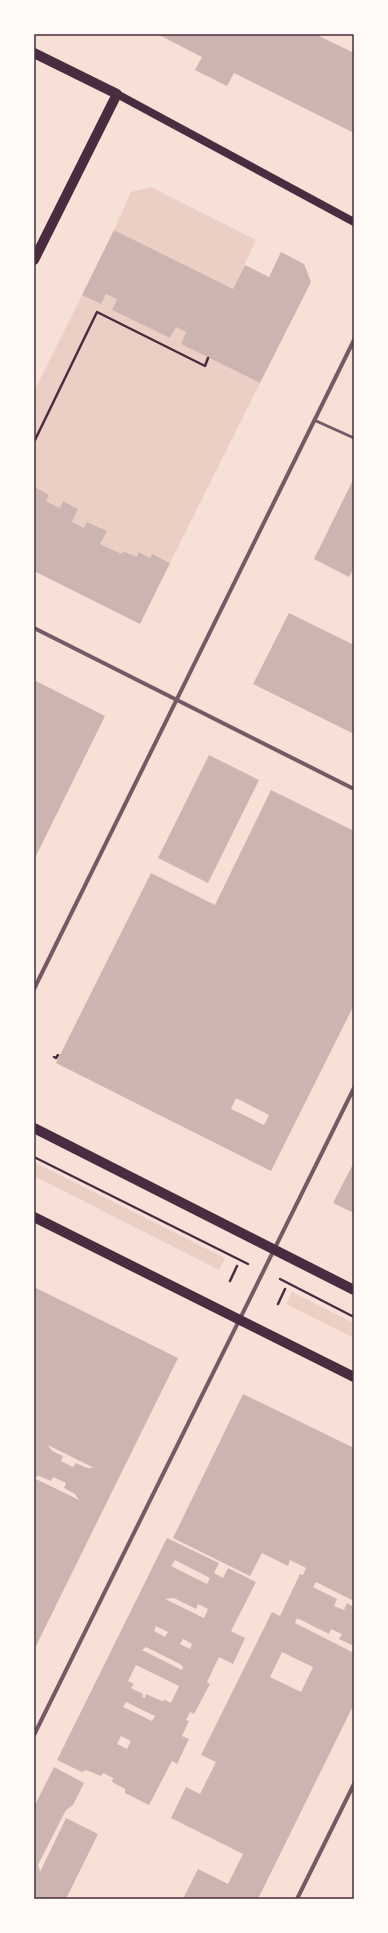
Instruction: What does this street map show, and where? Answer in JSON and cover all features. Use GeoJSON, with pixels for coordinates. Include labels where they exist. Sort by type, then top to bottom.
{"type":"FeatureCollection","features":[{"type":"Feature","properties":{"kind":"main road"},"geometry":{"type":"LineString","coordinates":[[34,53],[117,94],[354,222]]}},
{"type":"Feature","properties":{"kind":"main road"},"geometry":{"type":"LineString","coordinates":[[34,260],[117,94]]}},
{"type":"Feature","properties":{"kind":"main road"},"geometry":{"type":"LineString","coordinates":[[34,1128],[354,1290]]}},
{"type":"Feature","properties":{"kind":"main road"},"geometry":{"type":"LineString","coordinates":[[34,1217],[354,1378]]}},
{"type":"Feature","properties":{"kind":"street"},"geometry":{"type":"LineString","coordinates":[[34,989],[354,340]]}},
{"type":"Feature","properties":{"kind":"street"},"geometry":{"type":"LineString","coordinates":[[34,628],[354,789]]}},
{"type":"Feature","properties":{"kind":"street"},"geometry":{"type":"LineString","coordinates":[[34,1735],[354,1088]]}},
{"type":"Feature","properties":{"kind":"street"},"geometry":{"type":"LineString","coordinates":[[297,1899],[354,1784]]}},
{"type":"Feature","properties":{"kind":"lane"},"geometry":{"type":"LineString","coordinates":[[314,420],[354,438]]}},
{"type":"Feature","properties":{"kind":"path"},"geometry":{"type":"LineString","coordinates":[[34,442],[97,312],[205,366],[208,358]]}},
{"type":"Feature","properties":{"kind":"path"},"geometry":{"type":"LineString","coordinates":[[54,1057],[56,1058],[58,1055]]}},
{"type":"Feature","properties":{"kind":"path"},"geometry":{"type":"LineString","coordinates":[[34,1157],[354,1317]]}},
{"type":"Feature","properties":{"kind":"path"},"geometry":{"type":"LineString","coordinates":[[230,1281],[237,1266]]}},
{"type":"Feature","properties":{"kind":"path"},"geometry":{"type":"LineString","coordinates":[[278,1304],[285,1289]]}},
{"type":"Feature","properties":{"kind":"shaded area"},"geometry":{"type":"Polygon","coordinates":[[[151,187],[256,240],[233,289],[114,230],[131,192],[151,187]]]}},
{"type":"Feature","properties":{"kind":"shaded area"},"geometry":{"type":"Polygon","coordinates":[[[106,294],[117,299],[112,310],[170,338],[176,327],[186,332],[181,344],[260,383],[170,563],[152,554],[150,558],[140,552],[137,557],[124,551],[122,554],[100,544],[107,531],[87,522],[84,528],[72,522],[78,509],[63,501],[60,508],[46,501],[49,495],[35,487],[34,489],[34,391],[82,295],[101,304],[106,294]]]}},
{"type":"Feature","properties":{"kind":"shaded area"},"geometry":{"type":"Polygon","coordinates":[[[34,1162],[225,1258],[219,1270],[34,1176],[34,1162]]]}},
{"type":"Feature","properties":{"kind":"shaded area"},"geometry":{"type":"Polygon","coordinates":[[[292,1292],[354,1323],[354,1338],[286,1304],[292,1292]]]}},
{"type":"Feature","properties":{"kind":"building"},"geometry":{"type":"Polygon","coordinates":[[[157,34],[315,34],[354,53],[354,133],[234,73],[227,86],[195,70],[202,57],[157,34]]]}},
{"type":"Feature","properties":{"kind":"building"},"geometry":{"type":"Polygon","coordinates":[[[114,230],[233,289],[245,265],[269,277],[281,252],[304,264],[311,282],[260,383],[181,344],[186,332],[176,327],[170,338],[112,310],[117,299],[106,294],[101,304],[82,295],[114,230]]]}},
{"type":"Feature","properties":{"kind":"building"},"geometry":{"type":"Polygon","coordinates":[[[354,478],[354,567],[349,577],[314,559],[354,478]]]}},
{"type":"Feature","properties":{"kind":"building"},"geometry":{"type":"Polygon","coordinates":[[[35,487],[49,495],[46,501],[60,508],[63,501],[78,509],[72,522],[84,528],[87,522],[107,531],[100,544],[122,554],[123,551],[137,557],[139,552],[150,558],[152,554],[170,563],[140,624],[34,571],[35,487]]]}},
{"type":"Feature","properties":{"kind":"building"},"geometry":{"type":"Polygon","coordinates":[[[289,613],[354,645],[354,734],[253,684],[289,613]]]}},
{"type":"Feature","properties":{"kind":"building"},"geometry":{"type":"Polygon","coordinates":[[[34,680],[105,716],[34,860],[34,680]]]}},
{"type":"Feature","properties":{"kind":"building"},"geometry":{"type":"Polygon","coordinates":[[[209,755],[259,780],[208,883],[158,858],[209,755]]]}},
{"type":"Feature","properties":{"kind":"building"},"geometry":{"type":"Polygon","coordinates":[[[271,790],[354,831],[354,1005],[271,1171],[56,1063],[151,873],[215,905],[271,790]],[[236,1098],[231,1109],[264,1125],[269,1115],[236,1098]]]}},
{"type":"Feature","properties":{"kind":"building"},"geometry":{"type":"Polygon","coordinates":[[[354,1162],[354,1213],[333,1203],[354,1162]]]}},
{"type":"Feature","properties":{"kind":"building"},"geometry":{"type":"Polygon","coordinates":[[[34,1287],[178,1358],[34,1650],[34,1478],[79,1500],[75,1494],[64,1488],[66,1483],[53,1477],[51,1481],[39,1476],[34,1477],[34,1287]],[[48,1445],[52,1451],[63,1456],[61,1461],[73,1467],[76,1463],[87,1468],[94,1468],[48,1445]]]}},
{"type":"Feature","properties":{"kind":"building"},"geometry":{"type":"Polygon","coordinates":[[[243,1394],[354,1448],[354,1601],[316,1582],[313,1587],[337,1599],[334,1606],[344,1610],[347,1603],[354,1607],[354,1646],[339,1639],[342,1634],[331,1629],[329,1634],[297,1618],[295,1623],[354,1653],[354,1704],[258,1899],[183,1899],[198,1869],[228,1884],[243,1854],[171,1818],[186,1787],[200,1794],[216,1762],[201,1755],[272,1612],[280,1616],[300,1574],[303,1575],[306,1568],[290,1560],[288,1566],[262,1553],[250,1576],[173,1538],[243,1394]],[[282,1652],[270,1677],[301,1692],[313,1667],[282,1652]]]}},
{"type":"Feature","properties":{"kind":"building"},"geometry":{"type":"Polygon","coordinates":[[[167,1538],[219,1563],[214,1573],[223,1578],[228,1568],[256,1582],[231,1631],[245,1638],[233,1664],[219,1657],[207,1682],[210,1684],[194,1714],[190,1712],[186,1720],[189,1721],[182,1736],[189,1739],[177,1764],[172,1761],[149,1805],[125,1793],[125,1789],[112,1782],[113,1778],[103,1773],[101,1776],[86,1770],[82,1772],[57,1760],[167,1538]],[[175,1560],[171,1566],[207,1584],[210,1578],[175,1560]],[[174,1598],[165,1599],[204,1618],[208,1609],[198,1604],[196,1609],[174,1598]],[[156,1626],[154,1631],[165,1637],[168,1632],[156,1626]],[[183,1639],[180,1644],[190,1649],[192,1644],[183,1639]],[[146,1647],[142,1650],[182,1670],[183,1667],[180,1664],[146,1647]],[[136,1665],[128,1681],[134,1684],[131,1688],[143,1694],[142,1697],[145,1698],[146,1694],[171,1703],[179,1686],[136,1665]],[[126,1702],[123,1707],[152,1721],[155,1716],[126,1702]],[[121,1736],[117,1744],[127,1749],[131,1741],[121,1736]]]}},
{"type":"Feature","properties":{"kind":"building"},"geometry":{"type":"Polygon","coordinates":[[[54,1767],[84,1783],[73,1805],[66,1810],[38,1865],[40,1872],[66,1818],[98,1834],[66,1899],[34,1899],[34,1807],[54,1767]]]}}]}
